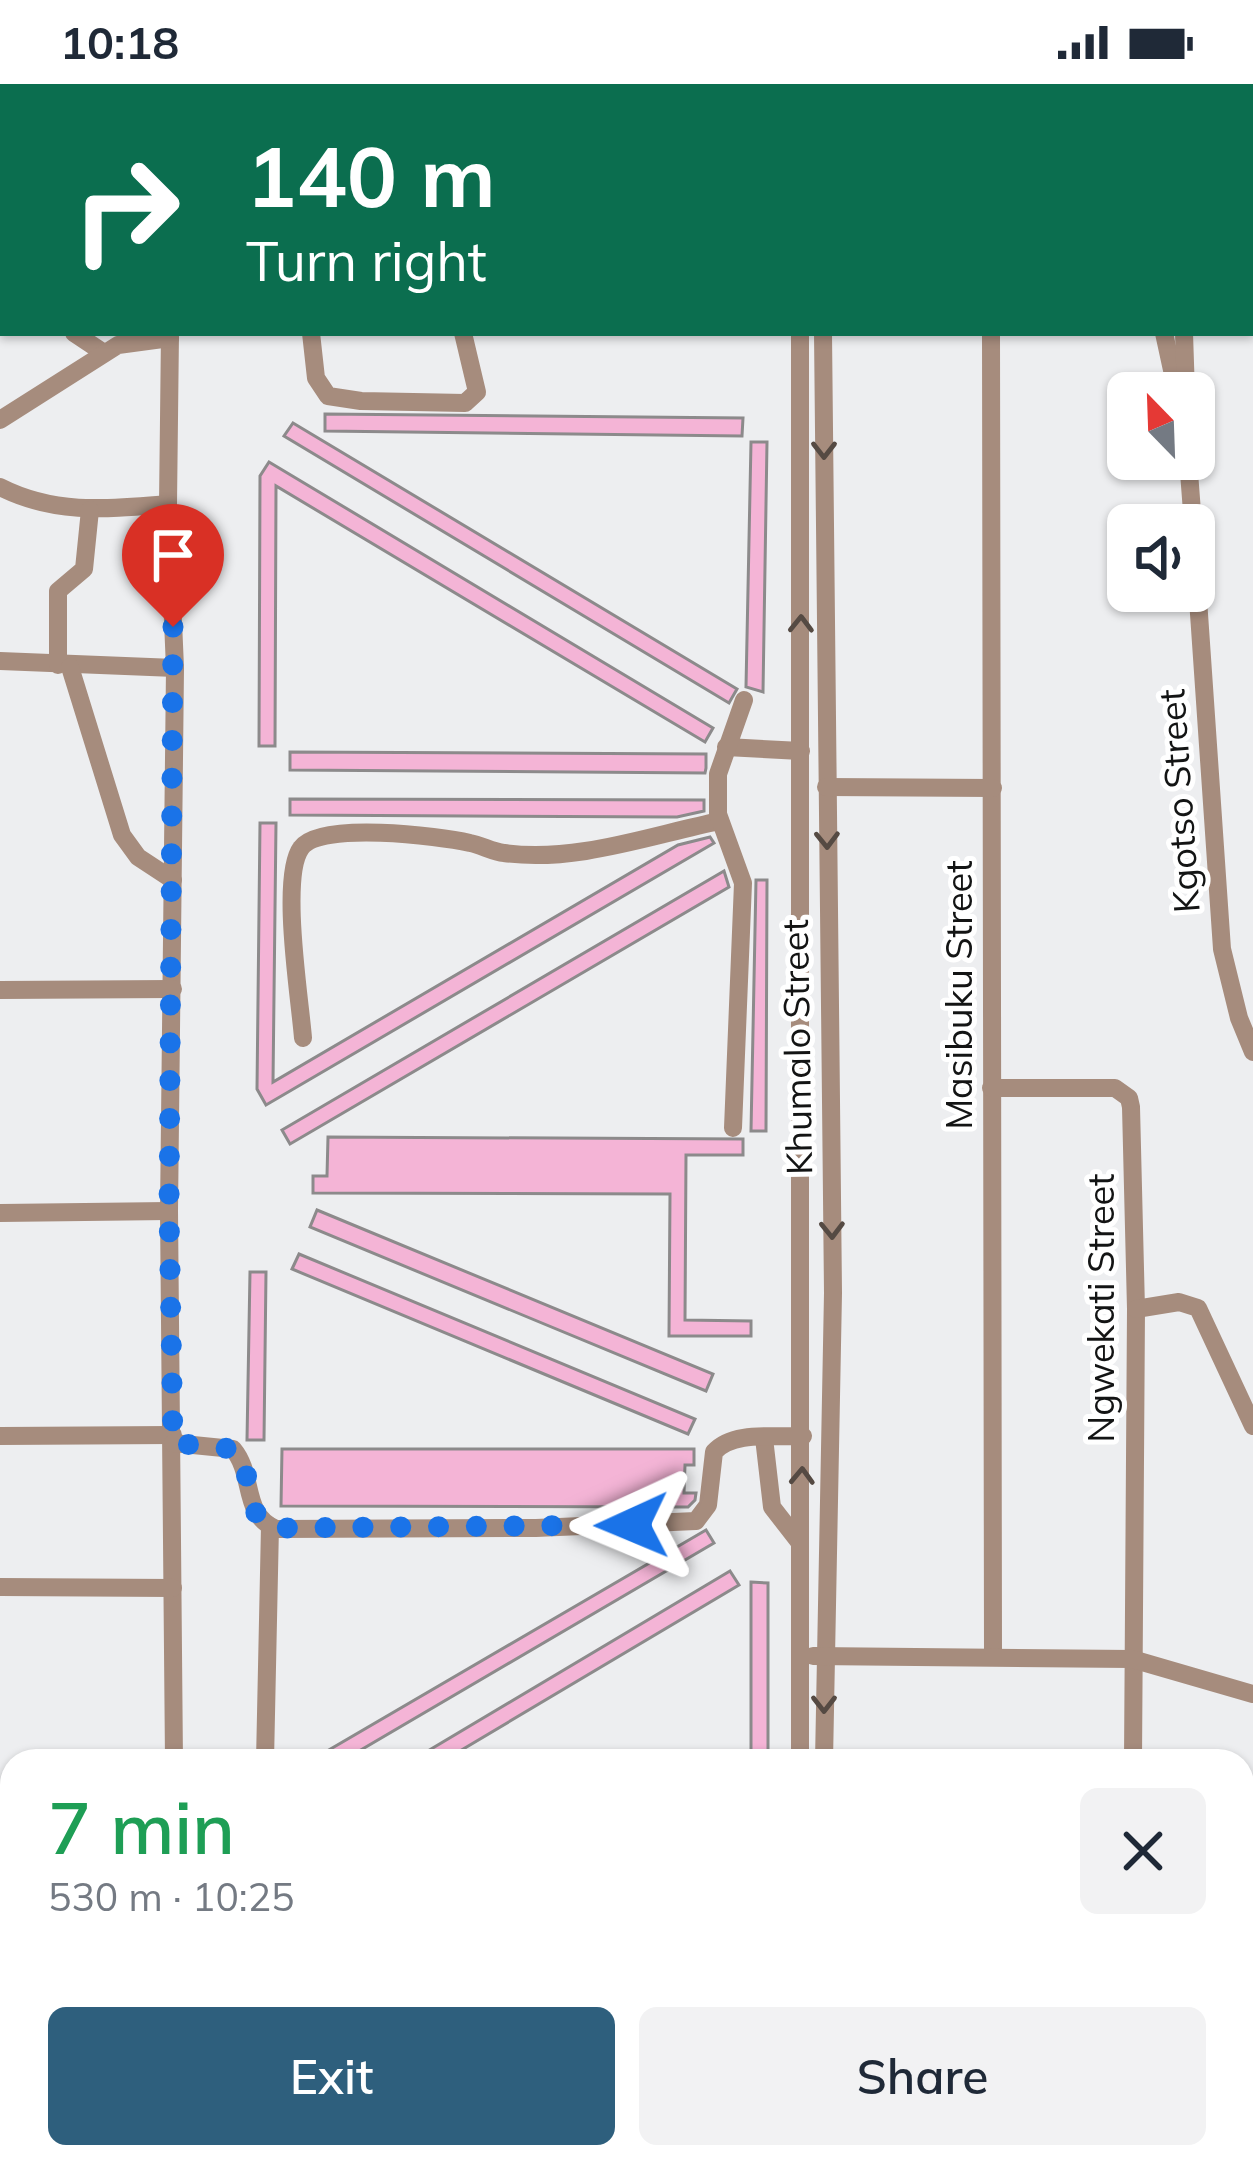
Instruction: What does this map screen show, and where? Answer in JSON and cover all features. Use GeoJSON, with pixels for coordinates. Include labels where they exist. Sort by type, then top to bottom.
{"type":"FeatureCollection","features":[{"type":"Feature","properties":{"kind":"street"},"geometry":{"type":"LineString","coordinates":[[78,336],[104,353]]}},
{"type":"Feature","properties":{"kind":"street"},"geometry":{"type":"LineString","coordinates":[[0,420],[126,342],[170,336],[168,503],[175,668],[169,1210],[174,1749]]}},
{"type":"Feature","properties":{"kind":"street"},"geometry":{"type":"LineString","coordinates":[[311,336],[316,378],[328,396],[465,403],[476,392],[464,336]]}},
{"type":"Feature","properties":{"kind":"street","name":"Khumalo Street"},"geometry":{"type":"LineString","coordinates":[[800,336],[800,1749]]}},
{"type":"Feature","properties":{"kind":"street","name":"Khumalo Street"},"geometry":{"type":"LineString","coordinates":[[823,336],[833,1294],[824,1749]]}},
{"type":"Feature","properties":{"kind":"street","name":"Masibuku Street"},"geometry":{"type":"LineString","coordinates":[[992,336],[993,1657]]}},
{"type":"Feature","properties":{"kind":"street"},"geometry":{"type":"LineString","coordinates":[[1165,336],[1175,372]]}},
{"type":"Feature","properties":{"kind":"street"},"geometry":{"type":"LineString","coordinates":[[1182,372],[1184,336]]}},
{"type":"Feature","properties":{"kind":"street"},"geometry":{"type":"LineString","coordinates":[[0,487],[30,501],[90,510],[168,503]]}},
{"type":"Feature","properties":{"kind":"street"},"geometry":{"type":"LineString","coordinates":[[90,510],[84,569],[58,591],[64,666],[122,835],[138,857],[173,880]]}},
{"type":"Feature","properties":{"kind":"street","name":"Kgotso Street"},"geometry":{"type":"LineString","coordinates":[[1199,612],[1222,949],[1239,1018],[1253,1052]]}},
{"type":"Feature","properties":{"kind":"street"},"geometry":{"type":"LineString","coordinates":[[0,661],[175,668]]}},
{"type":"Feature","properties":{"kind":"street"},"geometry":{"type":"LineString","coordinates":[[800,669],[825,711]]}},
{"type":"Feature","properties":{"kind":"street"},"geometry":{"type":"LineString","coordinates":[[733,1128],[743,883],[720,821],[718,774],[744,700]]}},
{"type":"Feature","properties":{"kind":"street"},"geometry":{"type":"LineString","coordinates":[[726,747],[801,752]]}},
{"type":"Feature","properties":{"kind":"street"},"geometry":{"type":"LineString","coordinates":[[826,787],[993,788]]}},
{"type":"Feature","properties":{"kind":"street"},"geometry":{"type":"LineString","coordinates":[[303,1038],[291,899],[295,862],[302,845],[314,837],[351,832],[416,836],[471,843],[502,853],[562,854],[720,821]]}},
{"type":"Feature","properties":{"kind":"street"},"geometry":{"type":"LineString","coordinates":[[0,990],[172,989]]}},
{"type":"Feature","properties":{"kind":"street","name":"Ngwekati Street"},"geometry":{"type":"LineString","coordinates":[[991,1088],[1106,1088],[1129,1098],[1134,1123],[1136,1309],[1133,1749]]}},
{"type":"Feature","properties":{"kind":"street"},"geometry":{"type":"LineString","coordinates":[[0,1213],[169,1210]]}},
{"type":"Feature","properties":{"kind":"street"},"geometry":{"type":"LineString","coordinates":[[1136,1309],[1179,1302],[1198,1308],[1253,1426]]}},
{"type":"Feature","properties":{"kind":"street"},"geometry":{"type":"LineString","coordinates":[[0,1436],[173,1439],[233,1449],[243,1462],[253,1508],[270,1526],[265,1749]]}},
{"type":"Feature","properties":{"kind":"street"},"geometry":{"type":"LineString","coordinates":[[270,1526],[536,1528],[688,1523],[706,1512],[719,1444],[732,1439],[803,1436]]}},
{"type":"Feature","properties":{"kind":"street"},"geometry":{"type":"LineString","coordinates":[[764,1438],[772,1507],[800,1543]]}},
{"type":"Feature","properties":{"kind":"street"},"geometry":{"type":"LineString","coordinates":[[0,1587],[173,1588]]}},
{"type":"Feature","properties":{"kind":"street"},"geometry":{"type":"LineString","coordinates":[[800,1656],[1132,1660],[1253,1694]]}},
{"type":"Feature","properties":{"kind":"building"},"geometry":{"type":"Polygon","coordinates":[[[325,414],[743,418],[742,436],[325,431],[325,414]]]}},
{"type":"Feature","properties":{"kind":"building"},"geometry":{"type":"Polygon","coordinates":[[[293,423],[737,689],[729,703],[284,436],[293,423]]]}},
{"type":"Feature","properties":{"kind":"building"},"geometry":{"type":"Polygon","coordinates":[[[751,442],[767,442],[763,692],[746,687],[751,442]]]}},
{"type":"Feature","properties":{"kind":"building"},"geometry":{"type":"Polygon","coordinates":[[[269,462],[713,728],[705,742],[276,486],[275,746],[259,746],[260,476],[269,462]]]}},
{"type":"Feature","properties":{"kind":"building"},"geometry":{"type":"Polygon","coordinates":[[[290,752],[706,754],[706,768],[705,773],[290,770],[290,752]]]}},
{"type":"Feature","properties":{"kind":"building"},"geometry":{"type":"Polygon","coordinates":[[[290,799],[704,800],[704,811],[677,817],[290,815],[290,799]]]}},
{"type":"Feature","properties":{"kind":"building"},"geometry":{"type":"Polygon","coordinates":[[[260,823],[276,823],[273,1082],[678,845],[710,837],[714,843],[266,1105],[257,1089],[260,823]]]}},
{"type":"Feature","properties":{"kind":"building"},"geometry":{"type":"Polygon","coordinates":[[[724,871],[729,887],[290,1144],[282,1130],[724,871]]]}},
{"type":"Feature","properties":{"kind":"building"},"geometry":{"type":"Polygon","coordinates":[[[756,880],[767,880],[766,1131],[751,1131],[756,880]]]}},
{"type":"Feature","properties":{"kind":"building"},"geometry":{"type":"Polygon","coordinates":[[[328,1137],[743,1139],[743,1155],[686,1155],[685,1320],[751,1321],[751,1336],[669,1336],[670,1194],[313,1193],[313,1176],[327,1176],[328,1137]]]}},
{"type":"Feature","properties":{"kind":"building"},"geometry":{"type":"Polygon","coordinates":[[[317,1210],[713,1374],[706,1391],[310,1227],[317,1210]]]}},
{"type":"Feature","properties":{"kind":"building"},"geometry":{"type":"Polygon","coordinates":[[[299,1254],[695,1419],[688,1434],[292,1269],[299,1254]]]}},
{"type":"Feature","properties":{"kind":"building"},"geometry":{"type":"Polygon","coordinates":[[[250,1272],[266,1272],[264,1440],[247,1440],[250,1272]]]}},
{"type":"Feature","properties":{"kind":"building"},"geometry":{"type":"Polygon","coordinates":[[[282,1449],[694,1449],[694,1465],[685,1465],[684,1493],[696,1493],[688,1507],[281,1506],[282,1449]]]}},
{"type":"Feature","properties":{"kind":"building"},"geometry":{"type":"Polygon","coordinates":[[[706,1530],[714,1543],[362,1749],[331,1749],[706,1530]]]}},
{"type":"Feature","properties":{"kind":"building"},"geometry":{"type":"Polygon","coordinates":[[[730,1571],[739,1585],[463,1749],[431,1749],[730,1571]]]}},
{"type":"Feature","properties":{"kind":"building"},"geometry":{"type":"Polygon","coordinates":[[[751,1582],[768,1583],[768,1749],[751,1749],[751,1582]]]}},
{"type":"Feature","properties":{"kind":"route"},"geometry":{"type":"LineString","coordinates":[[173,627],[169,1210],[173,1443],[220,1444],[233,1449],[243,1462],[257,1517],[276,1528],[632,1525]]}}]}
